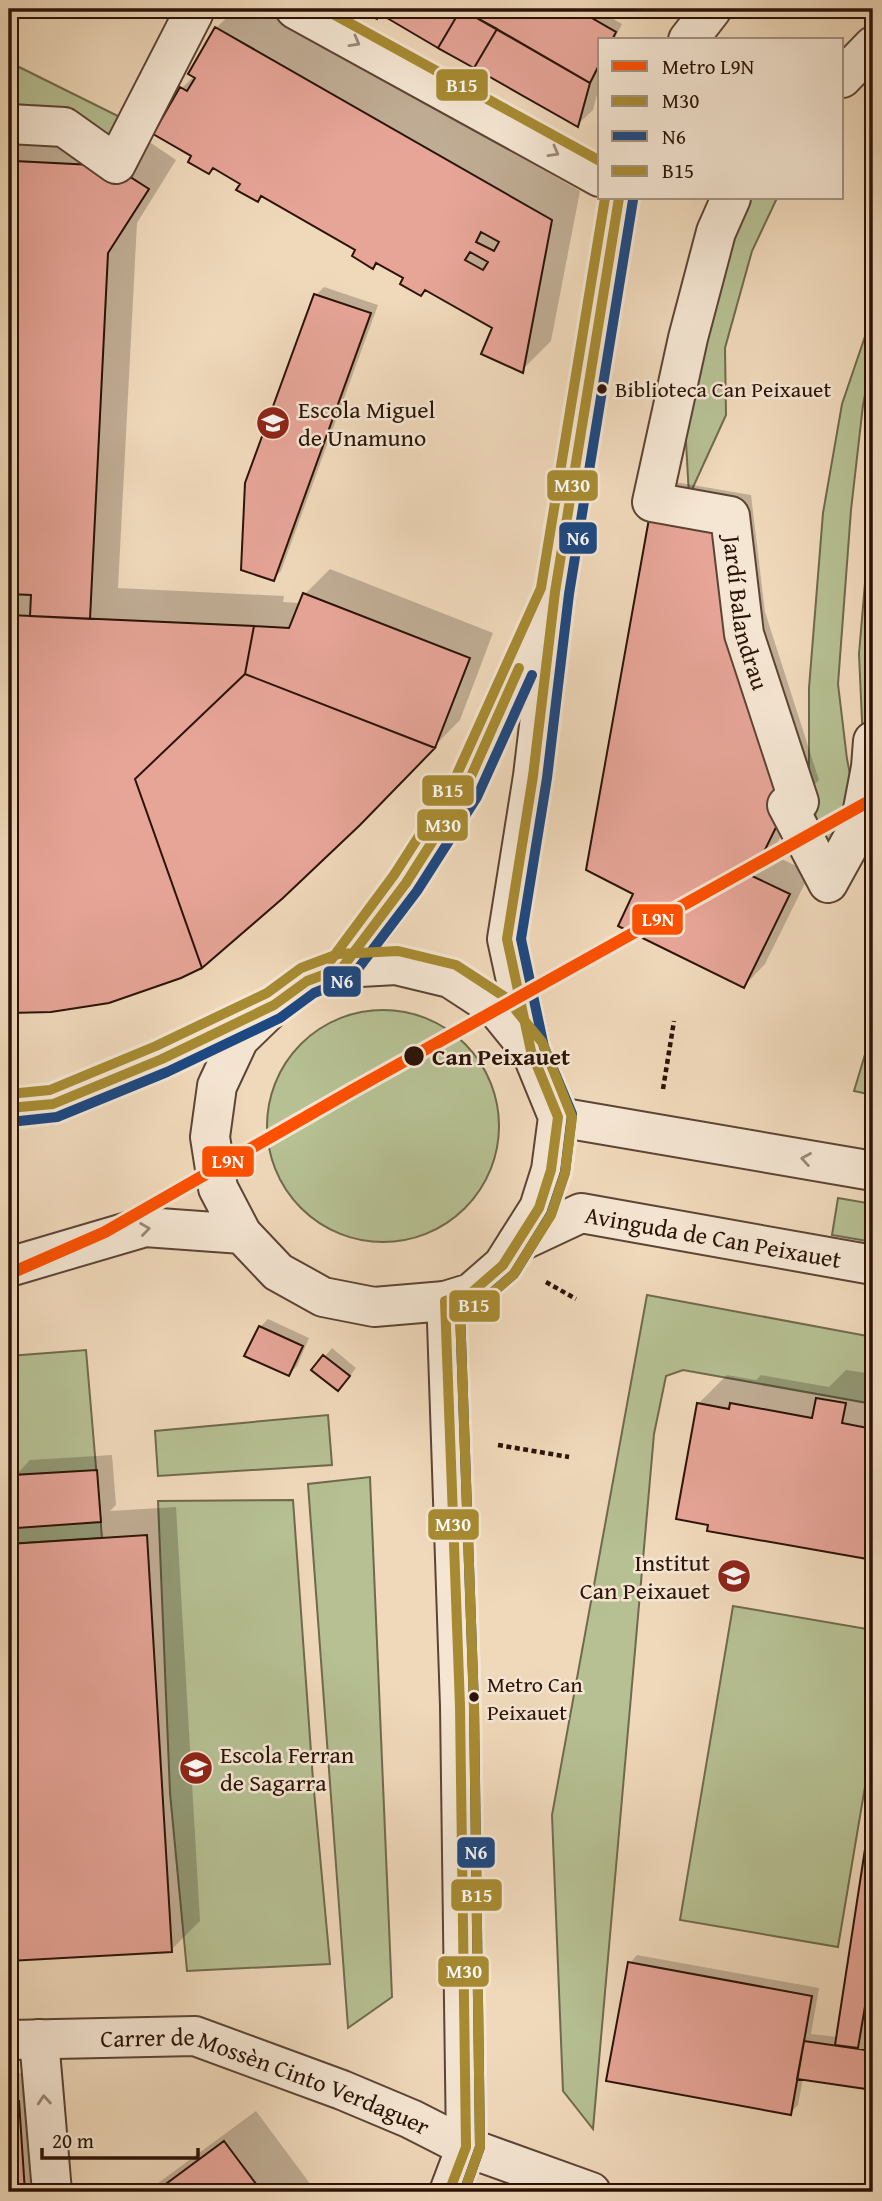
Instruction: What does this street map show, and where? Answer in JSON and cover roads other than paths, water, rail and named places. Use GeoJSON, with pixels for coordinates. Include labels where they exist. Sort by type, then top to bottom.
{"type":"FeatureCollection","features":[{"type":"Feature","properties":{"kind":"street"},"geometry":{"type":"LineString","coordinates":[[9,124],[64,127],[116,164],[193,14],[185,9]]}},
{"type":"Feature","properties":{"kind":"street"},"geometry":{"type":"LineString","coordinates":[[295,9],[598,176]]}},
{"type":"Feature","properties":{"kind":"street"},"geometry":{"type":"LineString","coordinates":[[690,38],[712,9]]}},
{"type":"Feature","properties":{"kind":"street"},"geometry":{"type":"LineString","coordinates":[[844,76],[873,46]]}},
{"type":"Feature","properties":{"kind":"street"},"geometry":{"type":"LineString","coordinates":[[531,1051],[496,1008],[450,978],[396,965],[342,968],[307,981],[274,1005],[239,1039],[217,1086],[210,1137],[218,1188],[242,1234],[278,1272],[323,1297],[374,1307],[444,1301],[471,1293],[503,1265],[539,1208],[551,1170],[558,1117],[531,1051],[507,939],[533,776],[555,592],[618,200]]}},
{"type":"Feature","properties":{"kind":"street","name":"Jardí Balandrau"},"geometry":{"type":"LineString","coordinates":[[730,200],[712,246],[688,338],[652,502],[730,516],[744,634],[799,803],[787,805],[828,883],[860,825],[873,741]]}},
{"type":"Feature","properties":{"kind":"street"},"geometry":{"type":"LineString","coordinates":[[342,968],[406,883],[465,790],[555,592]]}},
{"type":"Feature","properties":{"kind":"street"},"geometry":{"type":"LineString","coordinates":[[9,1108],[53,1104],[162,1059],[274,1005]]}},
{"type":"Feature","properties":{"kind":"street"},"geometry":{"type":"LineString","coordinates":[[558,1117],[873,1171]]}},
{"type":"Feature","properties":{"kind":"street","name":"Avinguda de Can Peixauet"},"geometry":{"type":"LineString","coordinates":[[517,1243],[581,1213],[873,1265]]}},
{"type":"Feature","properties":{"kind":"street"},"geometry":{"type":"LineString","coordinates":[[9,1267],[145,1227],[242,1234]]}},
{"type":"Feature","properties":{"kind":"street"},"geometry":{"type":"LineString","coordinates":[[444,1301],[447,1322],[460,1706],[466,2147],[449,2192]]}},
{"type":"Feature","properties":{"kind":"street","name":"Carrer de Mossèn Cinto Verdaguer"},"geometry":{"type":"LineString","coordinates":[[24,2040],[195,2036],[342,2090],[411,2119],[466,2147],[591,2192]]}},
{"type":"Feature","properties":{"kind":"street"},"geometry":{"type":"LineString","coordinates":[[24,2040],[52,2192]]}},
{"type":"Feature","properties":{"kind":"metro line","name":"L9N"},"geometry":{"type":"LineString","coordinates":[[9,1274],[105,1232],[873,799]]}},
{"type":"Feature","properties":{"kind":"place","name":"Biblioteca Can Peixauet"},"geometry":{"type":"Point","coordinates":[602,389]}},
{"type":"Feature","properties":{"kind":"place","name":"Escola Miguel de Unamuno"},"geometry":{"type":"Point","coordinates":[273,423]}},
{"type":"Feature","properties":{"kind":"place","name":"Can Peixauet"},"geometry":{"type":"Point","coordinates":[414,1056]}},
{"type":"Feature","properties":{"kind":"place","name":"Institut Can Peixauet"},"geometry":{"type":"Point","coordinates":[734,1576]}},
{"type":"Feature","properties":{"kind":"place","name":"Metro Can Peixauet"},"geometry":{"type":"Point","coordinates":[474,1697]}},
{"type":"Feature","properties":{"kind":"place","name":"Escola Ferran de Sagarra"},"geometry":{"type":"Point","coordinates":[196,1768]}}]}
